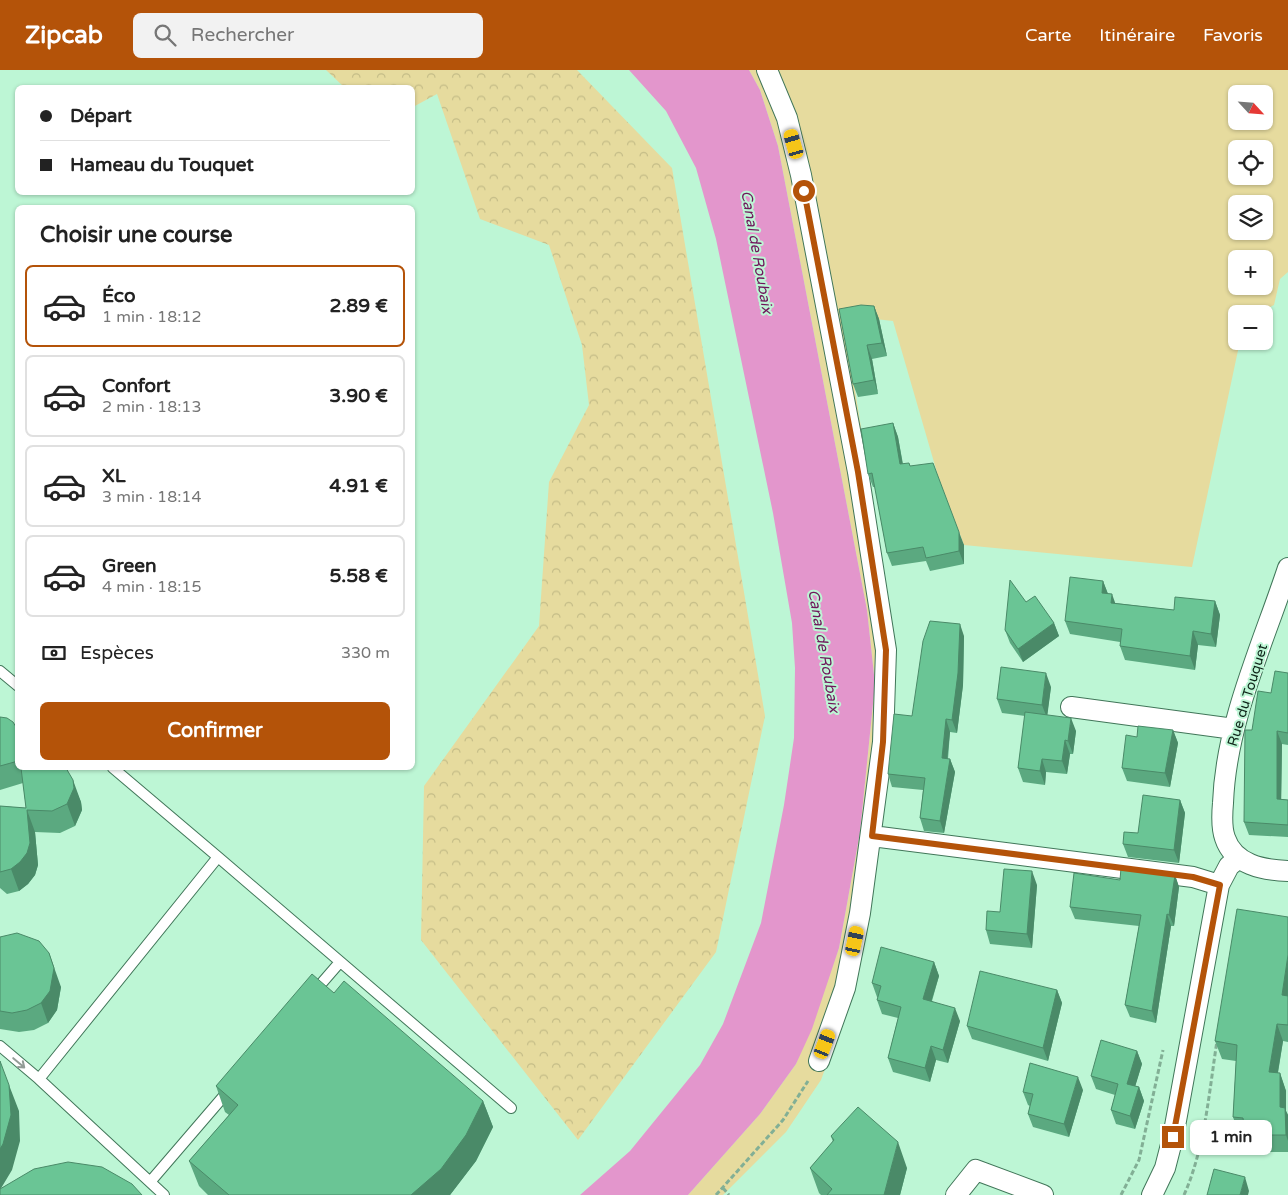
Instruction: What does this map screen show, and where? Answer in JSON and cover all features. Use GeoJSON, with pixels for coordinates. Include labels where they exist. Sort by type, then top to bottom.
{"type":"FeatureCollection","features":[{"type":"Feature","properties":{"kind":"street"},"geometry":{"type":"LineString","coordinates":[[767,70],[787,118],[801,175],[858,472],[883,623],[886,659],[886,711],[872,836],[860,913],[845,988],[819,1061]]}},
{"type":"Feature","properties":{"kind":"street","name":"Rue du Touquet"},"geometry":{"type":"LineString","coordinates":[[1239,858],[1228,843],[1223,827],[1223,790],[1234,729],[1288,568]]}},
{"type":"Feature","properties":{"kind":"street"},"geometry":{"type":"LineString","coordinates":[[1071,707],[1234,729]]}},
{"type":"Feature","properties":{"kind":"street"},"geometry":{"type":"LineString","coordinates":[[872,836],[1193,877],[1220,885]]}},
{"type":"Feature","properties":{"kind":"street"},"geometry":{"type":"LineString","coordinates":[[1152,1195],[1164,1168],[1173,1137],[1220,885],[1229,866],[1239,858],[1266,870],[1288,871]]}},
{"type":"Feature","properties":{"kind":"street"},"geometry":{"type":"LineString","coordinates":[[956,1195],[976,1170],[1043,1195]]}},
{"type":"Feature","properties":{"kind":"lane"},"geometry":{"type":"LineString","coordinates":[[0,670],[15,683]]}},
{"type":"Feature","properties":{"kind":"lane"},"geometry":{"type":"LineString","coordinates":[[115,770],[511,1108]]}},
{"type":"Feature","properties":{"kind":"lane"},"geometry":{"type":"LineString","coordinates":[[39,1079],[218,857]]}},
{"type":"Feature","properties":{"kind":"lane"},"geometry":{"type":"LineString","coordinates":[[308,999],[340,962]]}},
{"type":"Feature","properties":{"kind":"lane"},"geometry":{"type":"LineString","coordinates":[[0,1046],[39,1079],[164,1195]]}},
{"type":"Feature","properties":{"kind":"lane"},"geometry":{"type":"LineString","coordinates":[[150,1182],[239,1079]]}},
{"type":"Feature","properties":{"kind":"path"},"geometry":{"type":"LineString","coordinates":[[1121,1195],[1139,1160],[1164,1044]]}},
{"type":"Feature","properties":{"kind":"path"},"geometry":{"type":"LineString","coordinates":[[716,1195],[783,1120],[819,1061]]}},
{"type":"Feature","properties":{"kind":"path"},"geometry":{"type":"LineString","coordinates":[[722,1188],[729,1195]]}},
{"type":"Feature","properties":{"kind":"green space"},"geometry":{"type":"Polygon","coordinates":[[[326,70],[577,70],[672,168],[765,716],[716,952],[578,1140],[421,940],[424,786],[539,626],[549,482],[589,405],[582,345],[549,245],[480,219],[437,94],[415,106],[415,85],[342,85],[326,70]]]}},
{"type":"Feature","properties":{"kind":"green space"},"geometry":{"type":"Polygon","coordinates":[[[749,70],[1288,70],[1288,272],[1280,279],[1274,305],[1228,305],[1228,350],[1238,350],[1192,567],[964,545],[938,476],[893,321],[866,318],[844,322],[878,533],[880,819],[864,948],[842,1022],[821,1080],[786,1132],[723,1195],[688,1195],[760,1114],[796,1064],[839,948],[860,832],[875,684],[867,610],[778,146],[760,90],[749,70]]]}},
{"type":"Feature","properties":{"kind":"water","name":"Canal de Roubaix"},"geometry":{"type":"Polygon","coordinates":[[[629,70],[749,70],[760,90],[778,146],[867,610],[875,684],[860,832],[839,948],[812,1029],[796,1064],[760,1114],[688,1195],[580,1195],[630,1151],[700,1065],[723,1024],[761,923],[784,805],[794,738],[795,668],[792,623],[773,513],[716,239],[696,168],[666,111],[629,70]]]}},
{"type":"Feature","properties":{"kind":"building"},"geometry":{"type":"Polygon","coordinates":[[[861,305],[874,306],[882,343],[867,345],[874,380],[853,384],[839,309],[861,305]]]}},
{"type":"Feature","properties":{"kind":"building"},"geometry":{"type":"Polygon","coordinates":[[[893,423],[900,464],[909,463],[910,466],[933,463],[959,532],[959,551],[926,558],[923,547],[887,553],[872,473],[868,474],[861,429],[893,423]]]}},
{"type":"Feature","properties":{"kind":"building"},"geometry":{"type":"Polygon","coordinates":[[[1070,577],[1103,581],[1102,593],[1112,594],[1111,603],[1174,610],[1175,597],[1215,601],[1211,634],[1193,631],[1190,656],[1120,646],[1122,629],[1065,621],[1070,577]]]}},
{"type":"Feature","properties":{"kind":"building"},"geometry":{"type":"Polygon","coordinates":[[[1010,580],[1026,602],[1035,596],[1054,623],[1018,649],[1005,630],[1010,580]]]}},
{"type":"Feature","properties":{"kind":"building"},"geometry":{"type":"Polygon","coordinates":[[[930,621],[960,624],[958,673],[952,720],[946,719],[942,758],[950,759],[940,821],[920,818],[925,778],[888,774],[894,714],[912,716],[923,641],[930,621]]]}},
{"type":"Feature","properties":{"kind":"building"},"geometry":{"type":"Polygon","coordinates":[[[1001,667],[1046,673],[1042,705],[997,699],[1001,667]]]}},
{"type":"Feature","properties":{"kind":"building"},"geometry":{"type":"Polygon","coordinates":[[[1275,671],[1288,673],[1288,733],[1277,731],[1277,799],[1288,800],[1288,825],[1244,822],[1245,730],[1252,730],[1258,691],[1271,693],[1275,671]]]}},
{"type":"Feature","properties":{"kind":"building"},"geometry":{"type":"Polygon","coordinates":[[[1025,712],[1071,718],[1068,741],[1065,740],[1062,761],[1042,759],[1040,771],[1018,768],[1025,712]]]}},
{"type":"Feature","properties":{"kind":"building"},"geometry":{"type":"Polygon","coordinates":[[[0,717],[7,718],[15,725],[15,762],[0,766],[0,717]]]}},
{"type":"Feature","properties":{"kind":"building"},"geometry":{"type":"Polygon","coordinates":[[[1138,726],[1173,730],[1165,773],[1122,768],[1126,735],[1137,737],[1138,726]]]}},
{"type":"Feature","properties":{"kind":"building"},"geometry":{"type":"Polygon","coordinates":[[[21,770],[67,770],[73,780],[74,788],[67,804],[52,811],[27,810],[30,843],[27,853],[11,869],[0,872],[0,806],[26,808],[21,770]]]}},
{"type":"Feature","properties":{"kind":"building"},"geometry":{"type":"Polygon","coordinates":[[[1143,795],[1180,800],[1174,850],[1123,844],[1124,832],[1138,833],[1143,795]]]}},
{"type":"Feature","properties":{"kind":"building"},"geometry":{"type":"Polygon","coordinates":[[[1121,868],[1175,875],[1152,1011],[1125,1005],[1141,915],[1070,907],[1074,873],[1120,880],[1121,868]]]}},
{"type":"Feature","properties":{"kind":"building"},"geometry":{"type":"Polygon","coordinates":[[[1004,869],[1032,871],[1027,934],[986,930],[987,911],[1000,912],[1004,869]]]}},
{"type":"Feature","properties":{"kind":"building"},"geometry":{"type":"Polygon","coordinates":[[[1237,909],[1288,917],[1288,955],[1282,995],[1288,996],[1288,1025],[1277,1024],[1269,1072],[1280,1073],[1280,1107],[1285,1108],[1286,1135],[1245,1135],[1243,1118],[1233,1117],[1237,1045],[1215,1041],[1237,909]]]}},
{"type":"Feature","properties":{"kind":"building"},"geometry":{"type":"Polygon","coordinates":[[[17,933],[39,941],[49,953],[54,968],[50,991],[41,1003],[27,1010],[12,1013],[0,1011],[0,937],[17,933]]]}},
{"type":"Feature","properties":{"kind":"building"},"geometry":{"type":"Polygon","coordinates":[[[881,947],[934,962],[923,999],[955,1008],[943,1050],[931,1046],[925,1068],[888,1058],[901,1007],[877,1000],[881,986],[872,983],[881,947]]]}},
{"type":"Feature","properties":{"kind":"building"},"geometry":{"type":"Polygon","coordinates":[[[980,971],[1057,990],[1043,1048],[967,1026],[980,971]]]}},
{"type":"Feature","properties":{"kind":"building"},"geometry":{"type":"Polygon","coordinates":[[[312,974],[334,993],[344,981],[483,1101],[466,1135],[441,1169],[411,1195],[229,1195],[189,1161],[238,1105],[216,1086],[312,974]]]}},
{"type":"Feature","properties":{"kind":"building"},"geometry":{"type":"Polygon","coordinates":[[[1101,1040],[1137,1051],[1127,1084],[1139,1087],[1130,1116],[1111,1110],[1118,1084],[1091,1076],[1101,1040]]]}},
{"type":"Feature","properties":{"kind":"building"},"geometry":{"type":"Polygon","coordinates":[[[0,1061],[9,1085],[11,1115],[0,1149],[0,1061]]]}},
{"type":"Feature","properties":{"kind":"building"},"geometry":{"type":"Polygon","coordinates":[[[1030,1063],[1078,1077],[1064,1124],[1028,1114],[1033,1094],[1023,1092],[1030,1063]]]}},
{"type":"Feature","properties":{"kind":"building"},"geometry":{"type":"Polygon","coordinates":[[[858,1107],[898,1142],[884,1195],[827,1195],[832,1189],[810,1168],[834,1140],[831,1136],[858,1107]]]}},
{"type":"Feature","properties":{"kind":"building"},"geometry":{"type":"Polygon","coordinates":[[[68,1162],[102,1167],[132,1184],[142,1195],[0,1195],[0,1189],[34,1169],[68,1162]]]}},
{"type":"Feature","properties":{"kind":"building"},"geometry":{"type":"Polygon","coordinates":[[[1214,1169],[1245,1177],[1240,1195],[1207,1195],[1214,1169]]]}},
{"type":"Feature","properties":{"kind":"route"},"geometry":{"type":"LineString","coordinates":[[804,191],[858,472],[886,650],[886,711],[872,836],[1193,877],[1220,885],[1173,1137]]}}]}
